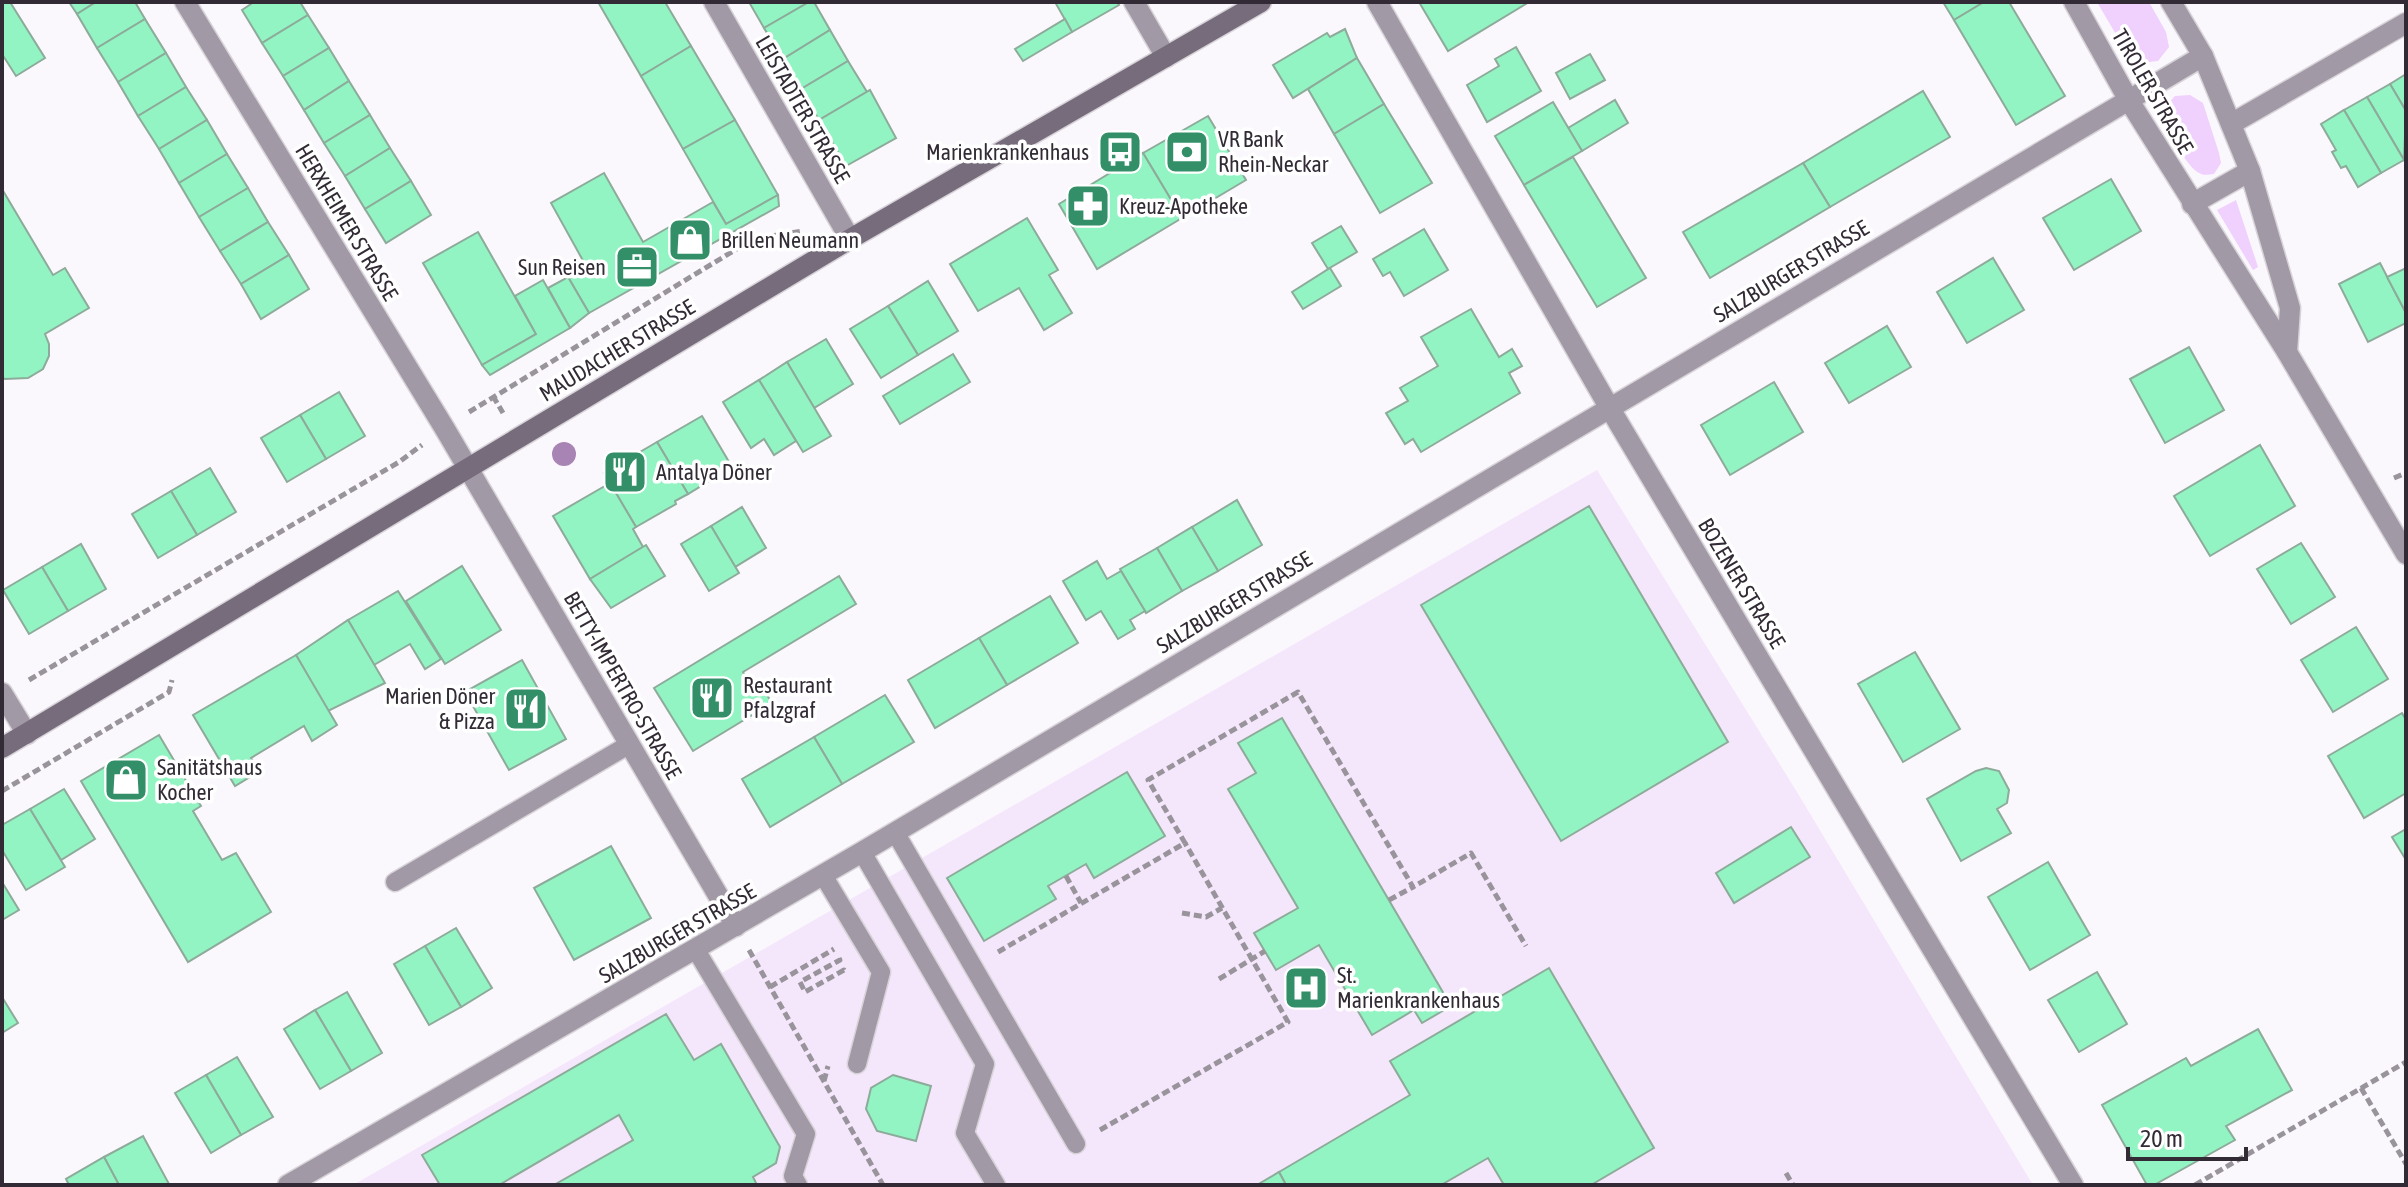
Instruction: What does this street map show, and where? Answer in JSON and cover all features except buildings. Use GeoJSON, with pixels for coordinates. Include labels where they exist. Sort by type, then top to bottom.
{"type":"FeatureCollection","features":[{"type":"Feature","properties":{"kind":"main road","name":"MAUDACHER STRASSE"},"geometry":{"type":"LineString","coordinates":[[2,748],[850,239],[1261,2]]}},
{"type":"Feature","properties":{"kind":"street","name":"HERXHEIMER STRASSE"},"geometry":{"type":"LineString","coordinates":[[185,2],[468,468]]}},
{"type":"Feature","properties":{"kind":"street","name":"LEISTADTER STRASSE"},"geometry":{"type":"LineString","coordinates":[[714,2],[850,239]]}},
{"type":"Feature","properties":{"kind":"street"},"geometry":{"type":"LineString","coordinates":[[1134,2],[1166,57]]}},
{"type":"Feature","properties":{"kind":"street","name":"BOZENER STRASSE"},"geometry":{"type":"LineString","coordinates":[[1377,2],[1609,407],[2073,1185]]}},
{"type":"Feature","properties":{"kind":"street","name":"TIROLER STRASSE"},"geometry":{"type":"LineString","coordinates":[[2074,2],[2128,99],[2287,352],[2406,554]]}},
{"type":"Feature","properties":{"kind":"street"},"geometry":{"type":"LineString","coordinates":[[2171,2],[2203,56],[2250,171],[2290,308],[2287,352]]}},
{"type":"Feature","properties":{"kind":"street"},"geometry":{"type":"LineString","coordinates":[[2231,124],[2406,23]]}},
{"type":"Feature","properties":{"kind":"street","name":"SALZBURGER STRASSE"},"geometry":{"type":"LineString","coordinates":[[288,1185],[696,950],[2203,56]]}},
{"type":"Feature","properties":{"kind":"street"},"geometry":{"type":"LineString","coordinates":[[2192,204],[2250,171]]}},
{"type":"Feature","properties":{"kind":"street","name":"BETTY-IMPERTRO-STRASSE"},"geometry":{"type":"LineString","coordinates":[[468,468],[736,926]]}},
{"type":"Feature","properties":{"kind":"street"},"geometry":{"type":"LineString","coordinates":[[2,693],[27,734]]}},
{"type":"Feature","properties":{"kind":"lane"},"geometry":{"type":"LineString","coordinates":[[395,882],[630,744]]}},
{"type":"Feature","properties":{"kind":"lane"},"geometry":{"type":"LineString","coordinates":[[895,832],[1076,1144]]}},
{"type":"Feature","properties":{"kind":"lane"},"geometry":{"type":"LineString","coordinates":[[862,852],[985,1064],[965,1133],[996,1185]]}},
{"type":"Feature","properties":{"kind":"lane"},"geometry":{"type":"LineString","coordinates":[[823,875],[881,972],[857,1064]]}},
{"type":"Feature","properties":{"kind":"lane"},"geometry":{"type":"LineString","coordinates":[[696,950],[806,1134],[793,1176],[798,1185]]}},
{"type":"Feature","properties":{"kind":"path"},"geometry":{"type":"LineString","coordinates":[[1076,1144],[1288,1022],[1148,780],[1298,692],[1413,887]]}},
{"type":"Feature","properties":{"kind":"path"},"geometry":{"type":"LineString","coordinates":[[973,966],[1185,843]]}},
{"type":"Feature","properties":{"kind":"path"},"geometry":{"type":"LineString","coordinates":[[1389,900],[1471,853],[1526,946]]}},
{"type":"Feature","properties":{"kind":"path"},"geometry":{"type":"LineString","coordinates":[[1066,876],[1082,903]]}},
{"type":"Feature","properties":{"kind":"path"},"geometry":{"type":"LineString","coordinates":[[1182,913],[1206,917],[1222,908]]}},
{"type":"Feature","properties":{"kind":"path"},"geometry":{"type":"LineString","coordinates":[[736,926],[883,1185]]}},
{"type":"Feature","properties":{"kind":"path"},"geometry":{"type":"LineString","coordinates":[[770,987],[834,949],[840,960],[800,982],[805,992],[844,970],[850,980]]}},
{"type":"Feature","properties":{"kind":"path"},"geometry":{"type":"LineString","coordinates":[[1219,979],[1265,951]]}},
{"type":"Feature","properties":{"kind":"path"},"geometry":{"type":"LineString","coordinates":[[824,1081],[831,1052]]}},
{"type":"Feature","properties":{"kind":"path"},"geometry":{"type":"LineString","coordinates":[[2195,1185],[2406,1062]]}},
{"type":"Feature","properties":{"kind":"path"},"geometry":{"type":"LineString","coordinates":[[2361,1088],[2406,1164]]}},
{"type":"Feature","properties":{"kind":"path"},"geometry":{"type":"LineString","coordinates":[[1786,1173],[1793,1185]]}},
{"type":"Feature","properties":{"kind":"shaded area"},"geometry":{"type":"Polygon","coordinates":[[[2097,2],[2149,2],[2166,32],[2169,47],[2158,61],[2142,63],[2128,55],[2097,2]]]}},
{"type":"Feature","properties":{"kind":"shaded area"},"geometry":{"type":"Polygon","coordinates":[[[2190,95],[2203,103],[2219,153],[2221,163],[2214,174],[2200,174],[2191,166],[2168,123],[2165,107],[2175,96],[2190,95]]]}},
{"type":"Feature","properties":{"kind":"shaded area"},"geometry":{"type":"Polygon","coordinates":[[[2236,200],[2258,267],[2253,270],[2217,210],[2236,200]]]}},
{"type":"Feature","properties":{"kind":"shaded area","name":"St. Marienkrankenhaus"},"geometry":{"type":"Polygon","coordinates":[[[1597,470],[1797,792],[2033,1185],[353,1185],[1597,470]]]}},
{"type":"Feature","properties":{"kind":"place","name":"Marienkrankenhaus"},"geometry":{"type":"Point","coordinates":[1120,152]}},
{"type":"Feature","properties":{"kind":"place","name":"VR Bank Rhein-Neckar"},"geometry":{"type":"Point","coordinates":[1187,152]}},
{"type":"Feature","properties":{"kind":"place","name":"Kreuz-Apotheke"},"geometry":{"type":"Point","coordinates":[1088,206]}},
{"type":"Feature","properties":{"kind":"place","name":"Brillen Neumann"},"geometry":{"type":"Point","coordinates":[690,240]}},
{"type":"Feature","properties":{"kind":"place","name":"Sun Reisen"},"geometry":{"type":"Point","coordinates":[637,267]}},
{"type":"Feature","properties":{"kind":"place","name":"Antalya Döner"},"geometry":{"type":"Point","coordinates":[625,472]}},
{"type":"Feature","properties":{"kind":"place","name":"Restaurant Pfalzgraf"},"geometry":{"type":"Point","coordinates":[712,698]}},
{"type":"Feature","properties":{"kind":"place","name":"Marien Döner & Pizza"},"geometry":{"type":"Point","coordinates":[526,709]}},
{"type":"Feature","properties":{"kind":"place","name":"Sanitätshaus Kocher"},"geometry":{"type":"Point","coordinates":[126,780]}},
{"type":"Feature","properties":{"kind":"place","name":"St. Marienkrankenhaus"},"geometry":{"type":"Point","coordinates":[1306,988]}}]}
